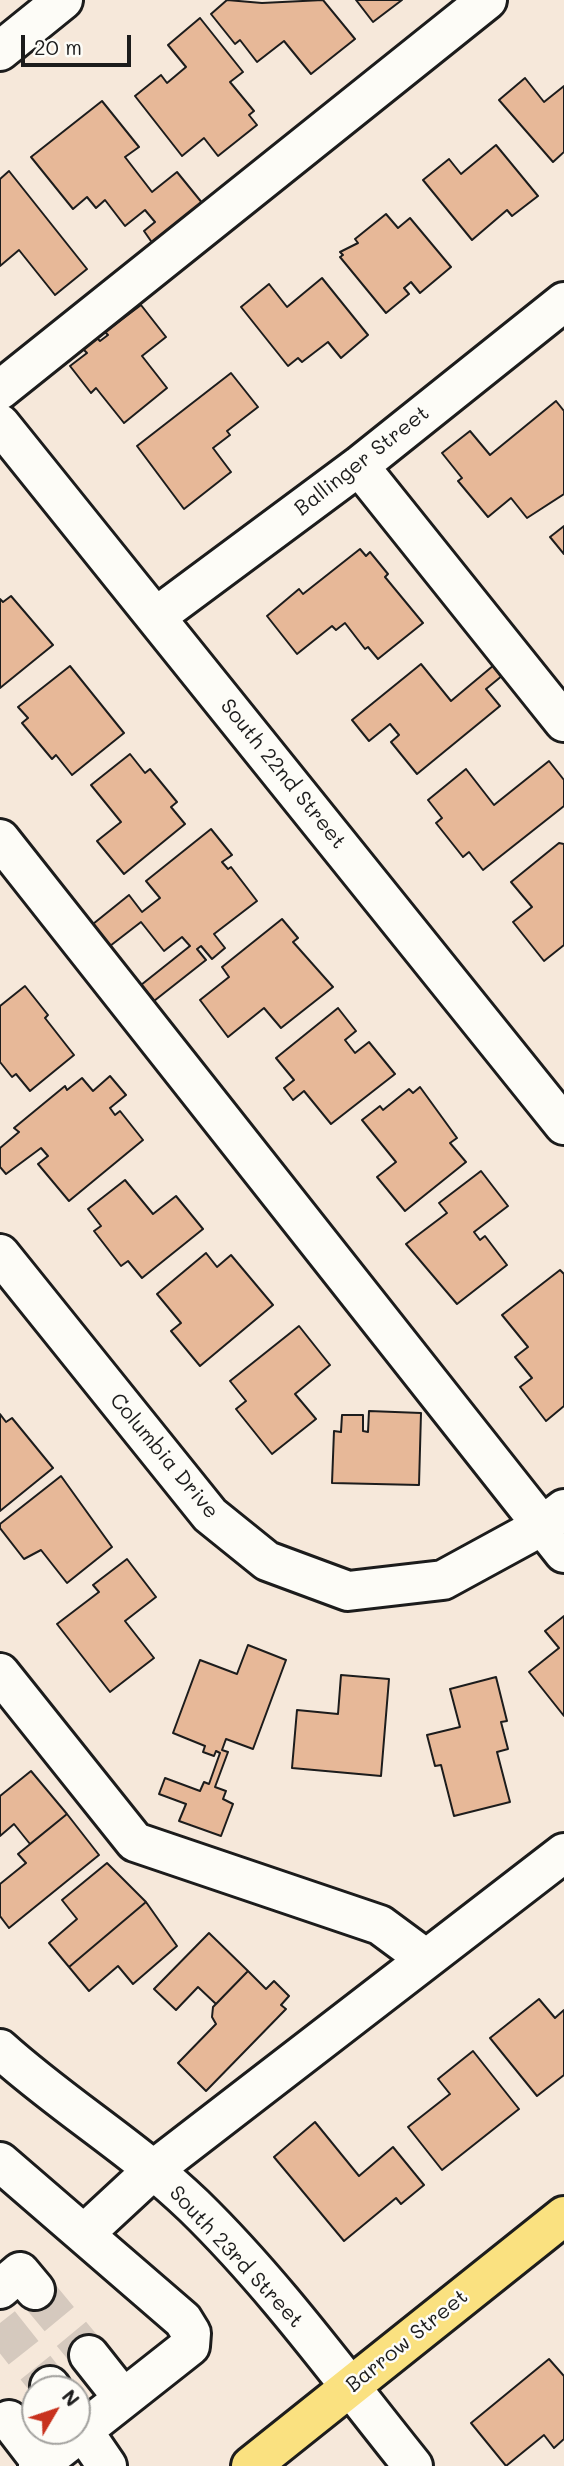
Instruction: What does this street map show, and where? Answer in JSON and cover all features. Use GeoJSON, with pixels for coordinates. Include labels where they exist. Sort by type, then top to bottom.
{"type":"FeatureCollection","features":[{"type":"Feature","properties":{"kind":"main road","name":"Barrow Street"},"geometry":{"type":"LineString","coordinates":[[251,2466],[564,2216]]}},
{"type":"Feature","properties":{"kind":"street"},"geometry":{"type":"LineString","coordinates":[[0,51],[63,0]]}},
{"type":"Feature","properties":{"kind":"street"},"geometry":{"type":"LineString","coordinates":[[0,390],[487,0]]}},
{"type":"Feature","properties":{"kind":"street","name":"Ballinger Street"},"geometry":{"type":"LineString","coordinates":[[157,616],[359,466],[564,302]]}},
{"type":"Feature","properties":{"kind":"street","name":"South 22nd Street"},"geometry":{"type":"LineString","coordinates":[[0,424],[564,1125]]}},
{"type":"Feature","properties":{"kind":"street"},"geometry":{"type":"LineString","coordinates":[[359,466],[564,722]]}},
{"type":"Feature","properties":{"kind":"street"},"geometry":{"type":"LineString","coordinates":[[0,839],[557,1530]]}},
{"type":"Feature","properties":{"kind":"street","name":"Columbia Drive"},"geometry":{"type":"LineString","coordinates":[[0,1254],[210,1515],[267,1561],[348,1591],[443,1580],[557,1530]]}},
{"type":"Feature","properties":{"kind":"street"},"geometry":{"type":"LineString","coordinates":[[0,1673],[135,1842],[380,1926],[426,1959]]}},
{"type":"Feature","properties":{"kind":"street"},"geometry":{"type":"LineString","coordinates":[[84,2234],[153,2170],[564,1853]]}},
{"type":"Feature","properties":{"kind":"street","name":"South 23rd Street"},"geometry":{"type":"LineString","coordinates":[[0,2049],[33,2079],[127,2147],[194,2206],[272,2291],[412,2466]]}},
{"type":"Feature","properties":{"kind":"street"},"geometry":{"type":"LineString","coordinates":[[0,2162],[183,2320],[191,2333],[190,2346],[123,2398],[91,2419]]}},
{"type":"Feature","properties":{"kind":"street"},"geometry":{"type":"LineString","coordinates":[[89,2355],[123,2398]]}},
{"type":"Feature","properties":{"kind":"street"},"geometry":{"type":"LineString","coordinates":[[9,2420],[40,2464],[60,2445]]}},
{"type":"Feature","properties":{"kind":"street"},"geometry":{"type":"LineString","coordinates":[[91,2442],[107,2466]]}},
{"type":"Feature","properties":{"kind":"building"},"geometry":{"type":"Polygon","coordinates":[[[227,0],[262,3],[323,0],[355,39],[311,74],[284,41],[257,62],[240,40],[235,44],[211,14],[227,0]]]}},
{"type":"Feature","properties":{"kind":"building"},"geometry":{"type":"Polygon","coordinates":[[[356,0],[402,0],[373,22],[356,0]]]}},
{"type":"Feature","properties":{"kind":"building"},"geometry":{"type":"Polygon","coordinates":[[[200,18],[243,72],[230,82],[254,111],[249,115],[257,125],[218,156],[204,138],[182,156],[135,96],[161,75],[167,83],[186,67],[168,45],[200,18]]]}},
{"type":"Feature","properties":{"kind":"building"},"geometry":{"type":"Polygon","coordinates":[[[525,78],[544,102],[564,86],[564,152],[553,162],[499,100],[525,78]]]}},
{"type":"Feature","properties":{"kind":"building"},"geometry":{"type":"Polygon","coordinates":[[[102,101],[139,147],[125,157],[152,192],[177,172],[203,204],[153,244],[144,231],[155,222],[145,210],[125,226],[105,200],[96,208],[87,197],[73,209],[31,157],[102,101]]]}},
{"type":"Feature","properties":{"kind":"building"},"geometry":{"type":"Polygon","coordinates":[[[496,145],[538,196],[512,216],[507,210],[472,240],[423,180],[449,159],[461,174],[496,145]]]}},
{"type":"Feature","properties":{"kind":"building"},"geometry":{"type":"Polygon","coordinates":[[[9,171],[87,269],[55,295],[19,250],[0,266],[0,179],[9,171]]]}},
{"type":"Feature","properties":{"kind":"building"},"geometry":{"type":"Polygon","coordinates":[[[386,214],[398,228],[410,218],[451,267],[420,293],[411,282],[404,288],[409,294],[386,313],[340,257],[343,255],[340,252],[358,243],[355,239],[386,214]]]}},
{"type":"Feature","properties":{"kind":"building"},"geometry":{"type":"Polygon","coordinates":[[[322,278],[368,335],[341,358],[328,342],[302,362],[298,358],[288,366],[241,307],[269,284],[287,307],[322,278]]]}},
{"type":"Feature","properties":{"kind":"building"},"geometry":{"type":"Polygon","coordinates":[[[141,305],[166,337],[142,356],[167,388],[124,423],[96,388],[91,393],[70,366],[87,353],[83,349],[97,338],[100,341],[108,335],[105,332],[141,305]]]}},
{"type":"Feature","properties":{"kind":"building"},"geometry":{"type":"Polygon","coordinates":[[[231,373],[258,407],[227,431],[230,435],[213,448],[231,472],[184,509],[137,446],[231,373]]]}},
{"type":"Feature","properties":{"kind":"building"},"geometry":{"type":"Polygon","coordinates":[[[556,401],[564,411],[564,494],[527,518],[511,498],[488,517],[458,481],[462,478],[442,453],[470,431],[490,455],[556,401]]]}},
{"type":"Feature","properties":{"kind":"building"},"geometry":{"type":"Polygon","coordinates":[[[564,526],[564,554],[550,537],[564,526]]]}},
{"type":"Feature","properties":{"kind":"building"},"geometry":{"type":"Polygon","coordinates":[[[360,549],[366,556],[370,552],[388,574],[385,577],[423,623],[378,659],[368,647],[365,649],[345,623],[336,630],[332,626],[297,654],[267,616],[299,589],[303,594],[360,549]]]}},
{"type":"Feature","properties":{"kind":"building"},"geometry":{"type":"Polygon","coordinates":[[[11,596],[53,645],[0,688],[0,599],[3,602],[11,596]]]}},
{"type":"Feature","properties":{"kind":"building"},"geometry":{"type":"Polygon","coordinates":[[[421,664],[451,701],[494,665],[503,675],[486,689],[500,706],[417,774],[391,742],[399,735],[390,724],[369,741],[352,720],[421,664]]]}},
{"type":"Feature","properties":{"kind":"building"},"geometry":{"type":"Polygon","coordinates":[[[70,666],[124,733],[72,775],[56,755],[52,759],[22,723],[28,718],[18,707],[70,666]]]}},
{"type":"Feature","properties":{"kind":"building"},"geometry":{"type":"Polygon","coordinates":[[[130,754],[145,773],[150,769],[177,802],[171,807],[185,824],[124,874],[97,841],[121,822],[91,785],[130,754]]]}},
{"type":"Feature","properties":{"kind":"building"},"geometry":{"type":"Polygon","coordinates":[[[549,761],[564,780],[564,806],[483,870],[469,852],[463,857],[436,823],[442,818],[428,800],[466,769],[494,805],[549,761]]]}},
{"type":"Feature","properties":{"kind":"building"},"geometry":{"type":"Polygon","coordinates":[[[211,829],[232,855],[222,862],[228,869],[231,867],[257,901],[214,934],[225,948],[212,959],[201,946],[197,949],[206,960],[154,1001],[141,985],[190,946],[182,937],[164,951],[141,922],[110,946],[93,924],[129,895],[142,912],[160,898],[146,881],[211,829]]]}},
{"type":"Feature","properties":{"kind":"building"},"geometry":{"type":"Polygon","coordinates":[[[559,843],[564,844],[564,945],[544,961],[513,922],[532,907],[511,882],[559,843]]]}},
{"type":"Feature","properties":{"kind":"building"},"geometry":{"type":"Polygon","coordinates":[[[282,919],[298,938],[293,942],[333,987],[281,1028],[264,1008],[228,1037],[200,1000],[229,977],[222,967],[282,919]]]}},
{"type":"Feature","properties":{"kind":"building"},"geometry":{"type":"Polygon","coordinates":[[[25,986],[48,1015],[45,1018],[74,1055],[30,1091],[16,1074],[12,1077],[0,1062],[0,1006],[25,986]]]}},
{"type":"Feature","properties":{"kind":"building"},"geometry":{"type":"Polygon","coordinates":[[[338,1008],[356,1031],[345,1040],[355,1053],[369,1042],[395,1074],[331,1124],[304,1091],[293,1100],[284,1088],[294,1080],[276,1058],[338,1008]]]}},
{"type":"Feature","properties":{"kind":"building"},"geometry":{"type":"Polygon","coordinates":[[[110,1076],[126,1095],[110,1108],[115,1115],[120,1111],[143,1140],[69,1201],[38,1164],[48,1156],[41,1148],[6,1174],[0,1167],[0,1148],[19,1132],[14,1128],[65,1086],[67,1090],[82,1078],[93,1091],[110,1076]]]}},
{"type":"Feature","properties":{"kind":"building"},"geometry":{"type":"Polygon","coordinates":[[[420,1087],[457,1138],[450,1143],[466,1162],[405,1211],[377,1177],[396,1162],[362,1120],[380,1106],[383,1110],[409,1089],[413,1093],[420,1087]]]}},
{"type":"Feature","properties":{"kind":"building"},"geometry":{"type":"Polygon","coordinates":[[[481,1171],[508,1206],[474,1232],[480,1240],[485,1236],[507,1265],[457,1304],[406,1244],[447,1213],[439,1203],[481,1171]]]}},
{"type":"Feature","properties":{"kind":"building"},"geometry":{"type":"Polygon","coordinates":[[[125,1180],[153,1214],[176,1196],[203,1229],[142,1278],[128,1261],[121,1266],[94,1231],[101,1226],[88,1209],[125,1180]]]}},
{"type":"Feature","properties":{"kind":"building"},"geometry":{"type":"Polygon","coordinates":[[[206,1253],[217,1267],[231,1255],[273,1305],[200,1366],[171,1331],[181,1323],[157,1294],[206,1253]]]}},
{"type":"Feature","properties":{"kind":"building"},"geometry":{"type":"Polygon","coordinates":[[[560,1270],[564,1274],[564,1406],[546,1421],[520,1387],[532,1378],[515,1357],[528,1347],[502,1315],[560,1270]]]}},
{"type":"Feature","properties":{"kind":"building"},"geometry":{"type":"Polygon","coordinates":[[[299,1326],[330,1365],[295,1394],[316,1419],[272,1454],[236,1409],[246,1401],[230,1381],[299,1326]]]}},
{"type":"Feature","properties":{"kind":"building"},"geometry":{"type":"Polygon","coordinates":[[[369,1411],[421,1413],[419,1485],[332,1483],[334,1431],[341,1432],[342,1415],[363,1415],[363,1431],[368,1432],[369,1411]]]}},
{"type":"Feature","properties":{"kind":"building"},"geometry":{"type":"Polygon","coordinates":[[[0,1414],[6,1422],[12,1418],[53,1468],[0,1511],[0,1414]]]}},
{"type":"Feature","properties":{"kind":"building"},"geometry":{"type":"Polygon","coordinates":[[[61,1476],[112,1547],[67,1583],[41,1550],[24,1559],[0,1528],[0,1524],[61,1476]]]}},
{"type":"Feature","properties":{"kind":"building"},"geometry":{"type":"Polygon","coordinates":[[[127,1559],[156,1597],[125,1621],[154,1658],[110,1692],[57,1624],[99,1592],[93,1585],[127,1559]]]}},
{"type":"Feature","properties":{"kind":"building"},"geometry":{"type":"Polygon","coordinates":[[[564,1616],[564,1716],[529,1672],[559,1648],[545,1631],[564,1616]]]}},
{"type":"Feature","properties":{"kind":"building"},"geometry":{"type":"Polygon","coordinates":[[[248,1645],[286,1660],[253,1749],[226,1739],[222,1750],[228,1752],[215,1787],[226,1791],[223,1799],[233,1804],[221,1836],[179,1821],[186,1804],[159,1794],[165,1778],[200,1791],[204,1782],[209,1784],[220,1753],[216,1751],[214,1756],[203,1752],[205,1746],[173,1733],[200,1660],[237,1674],[248,1645]]]}},
{"type":"Feature","properties":{"kind":"building"},"geometry":{"type":"Polygon","coordinates":[[[341,1675],[389,1679],[381,1776],[292,1768],[297,1710],[338,1714],[341,1675]]]}},
{"type":"Feature","properties":{"kind":"building"},"geometry":{"type":"Polygon","coordinates":[[[496,1677],[507,1721],[501,1722],[508,1749],[497,1752],[510,1802],[454,1816],[441,1765],[435,1766],[427,1735],[460,1727],[450,1689],[496,1677]]]}},
{"type":"Feature","properties":{"kind":"building"},"geometry":{"type":"Polygon","coordinates":[[[31,1771],[67,1814],[30,1844],[14,1824],[0,1836],[0,1796],[31,1771]]]}},
{"type":"Feature","properties":{"kind":"building"},"geometry":{"type":"Polygon","coordinates":[[[67,1814],[99,1855],[9,1928],[0,1916],[0,1884],[26,1863],[18,1854],[67,1814]]]}},
{"type":"Feature","properties":{"kind":"building"},"geometry":{"type":"Polygon","coordinates":[[[107,1863],[146,1902],[69,1967],[49,1943],[77,1919],[62,1900],[107,1863]]]}},
{"type":"Feature","properties":{"kind":"building"},"geometry":{"type":"Polygon","coordinates":[[[146,1902],[177,1946],[133,1984],[118,1966],[89,1991],[69,1967],[146,1902]]]}},
{"type":"Feature","properties":{"kind":"building"},"geometry":{"type":"Polygon","coordinates":[[[209,1933],[248,1971],[216,2004],[198,1987],[176,2010],[154,1989],[209,1933]]]}},
{"type":"Feature","properties":{"kind":"building"},"geometry":{"type":"Polygon","coordinates":[[[248,1971],[266,1989],[274,1981],[289,1996],[281,2005],[286,2009],[206,2091],[178,2063],[216,2024],[212,2017],[213,2007],[248,1971]]]}},
{"type":"Feature","properties":{"kind":"building"},"geometry":{"type":"Polygon","coordinates":[[[539,1999],[555,2018],[564,2010],[564,2075],[537,2096],[490,2038],[539,1999]]]}},
{"type":"Feature","properties":{"kind":"building"},"geometry":{"type":"Polygon","coordinates":[[[473,2051],[519,2109],[442,2170],[408,2127],[450,2094],[438,2079],[473,2051]]]}},
{"type":"Feature","properties":{"kind":"building"},"geometry":{"type":"Polygon","coordinates":[[[315,2122],[359,2176],[393,2147],[424,2185],[401,2204],[396,2198],[344,2241],[274,2157],[315,2122]]]}},
{"type":"Feature","properties":{"kind":"building"},"geometry":{"type":"Polygon","coordinates":[[[549,2359],[564,2376],[564,2439],[554,2448],[544,2435],[506,2466],[471,2423],[549,2359]]]}},
{"type":"Feature","properties":{"kind":"tunnel"},"geometry":{"type":"LineString","coordinates":[[35,2290],[89,2355]]}},
{"type":"Feature","properties":{"kind":"tunnel"},"geometry":{"type":"LineString","coordinates":[[0,2323],[41,2375]]}}]}
